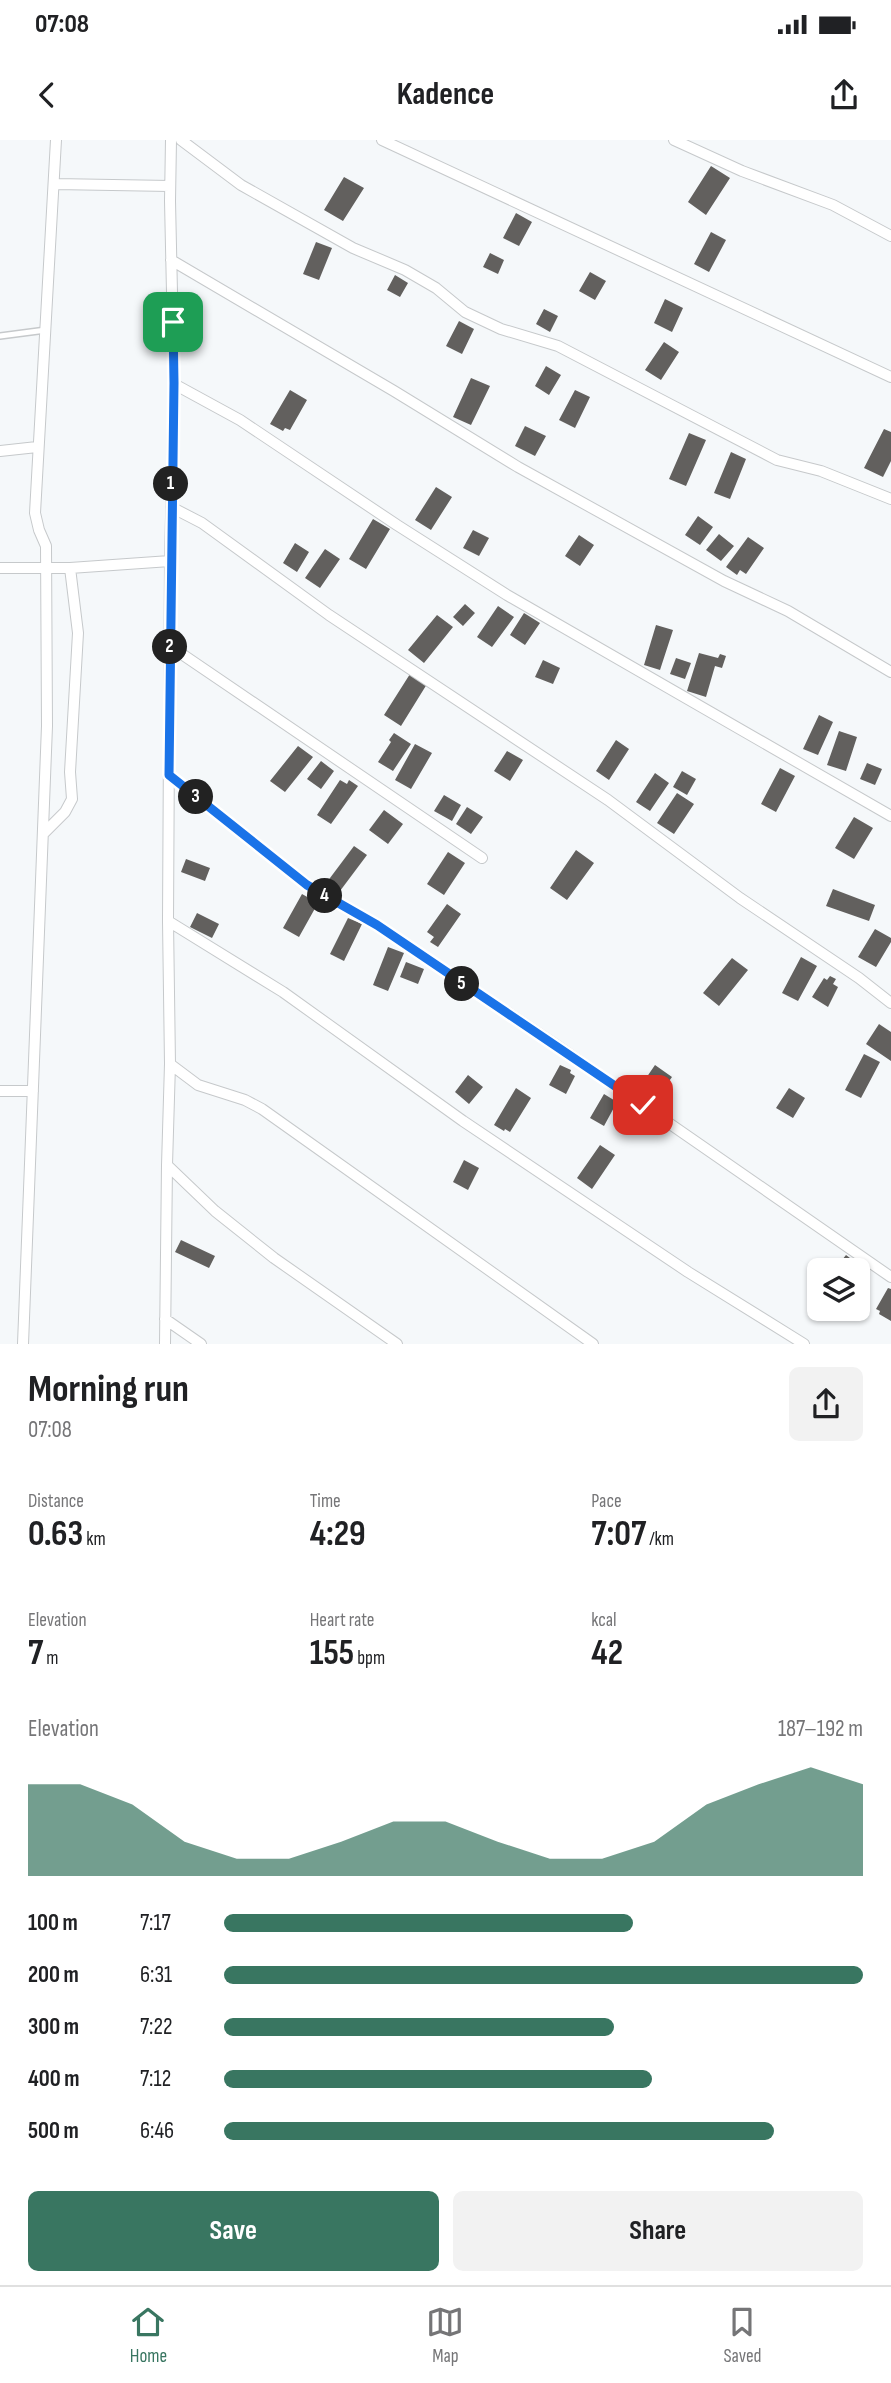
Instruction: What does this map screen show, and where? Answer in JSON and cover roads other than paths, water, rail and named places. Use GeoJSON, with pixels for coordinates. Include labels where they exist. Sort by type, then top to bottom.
{"type":"FeatureCollection","features":[{"type":"Feature","properties":{"kind":"street"},"geometry":{"type":"LineString","coordinates":[[23,1343],[47,726],[46,546],[35,513],[56,140]]}},
{"type":"Feature","properties":{"kind":"street"},"geometry":{"type":"LineString","coordinates":[[165,1343],[170,1064],[170,561],[174,383],[171,140]]}},
{"type":"Feature","properties":{"kind":"street"},"geometry":{"type":"LineString","coordinates":[[181,140],[241,185],[354,248],[405,270],[436,288],[465,312],[501,329],[558,346],[778,460],[821,471],[891,499]]}},
{"type":"Feature","properties":{"kind":"street"},"geometry":{"type":"LineString","coordinates":[[382,140],[891,377]]}},
{"type":"Feature","properties":{"kind":"street"},"geometry":{"type":"LineString","coordinates":[[674,140],[742,171],[833,205],[891,236]]}},
{"type":"Feature","properties":{"kind":"street"},"geometry":{"type":"LineString","coordinates":[[55,184],[170,186]]}},
{"type":"Feature","properties":{"kind":"street"},"geometry":{"type":"LineString","coordinates":[[171,260],[383,384],[518,467],[724,581],[788,611],[891,672]]}},
{"type":"Feature","properties":{"kind":"street"},"geometry":{"type":"LineString","coordinates":[[174,383],[240,420],[507,595],[891,816]]}},
{"type":"Feature","properties":{"kind":"street"},"geometry":{"type":"LineString","coordinates":[[0,451],[37,447]]}},
{"type":"Feature","properties":{"kind":"street"},"geometry":{"type":"LineString","coordinates":[[171,507],[202,523],[329,615],[608,800],[740,898],[859,978],[891,1003]]}},
{"type":"Feature","properties":{"kind":"street"},"geometry":{"type":"LineString","coordinates":[[0,568],[70,568],[170,561]]}},
{"type":"Feature","properties":{"kind":"street"},"geometry":{"type":"LineString","coordinates":[[43,834],[65,812],[72,799],[70,772],[78,633],[70,568]]}},
{"type":"Feature","properties":{"kind":"street"},"geometry":{"type":"LineString","coordinates":[[170,646],[482,858]]}},
{"type":"Feature","properties":{"kind":"street"},"geometry":{"type":"LineString","coordinates":[[169,775],[307,885],[377,925],[559,1047],[891,1277]]}},
{"type":"Feature","properties":{"kind":"street"},"geometry":{"type":"LineString","coordinates":[[168,921],[284,992],[463,1121],[688,1272],[804,1343]]}},
{"type":"Feature","properties":{"kind":"street"},"geometry":{"type":"LineString","coordinates":[[170,1064],[198,1085],[245,1100],[262,1109],[593,1343]]}},
{"type":"Feature","properties":{"kind":"street"},"geometry":{"type":"LineString","coordinates":[[0,1091],[33,1091]]}},
{"type":"Feature","properties":{"kind":"street"},"geometry":{"type":"LineString","coordinates":[[167,1165],[215,1211],[274,1258],[397,1343]]}},
{"type":"Feature","properties":{"kind":"street"},"geometry":{"type":"LineString","coordinates":[[165,1319],[201,1343]]}},
{"type":"Feature","properties":{"kind":"lane"},"geometry":{"type":"LineString","coordinates":[[0,336],[46,330]]}}]}
